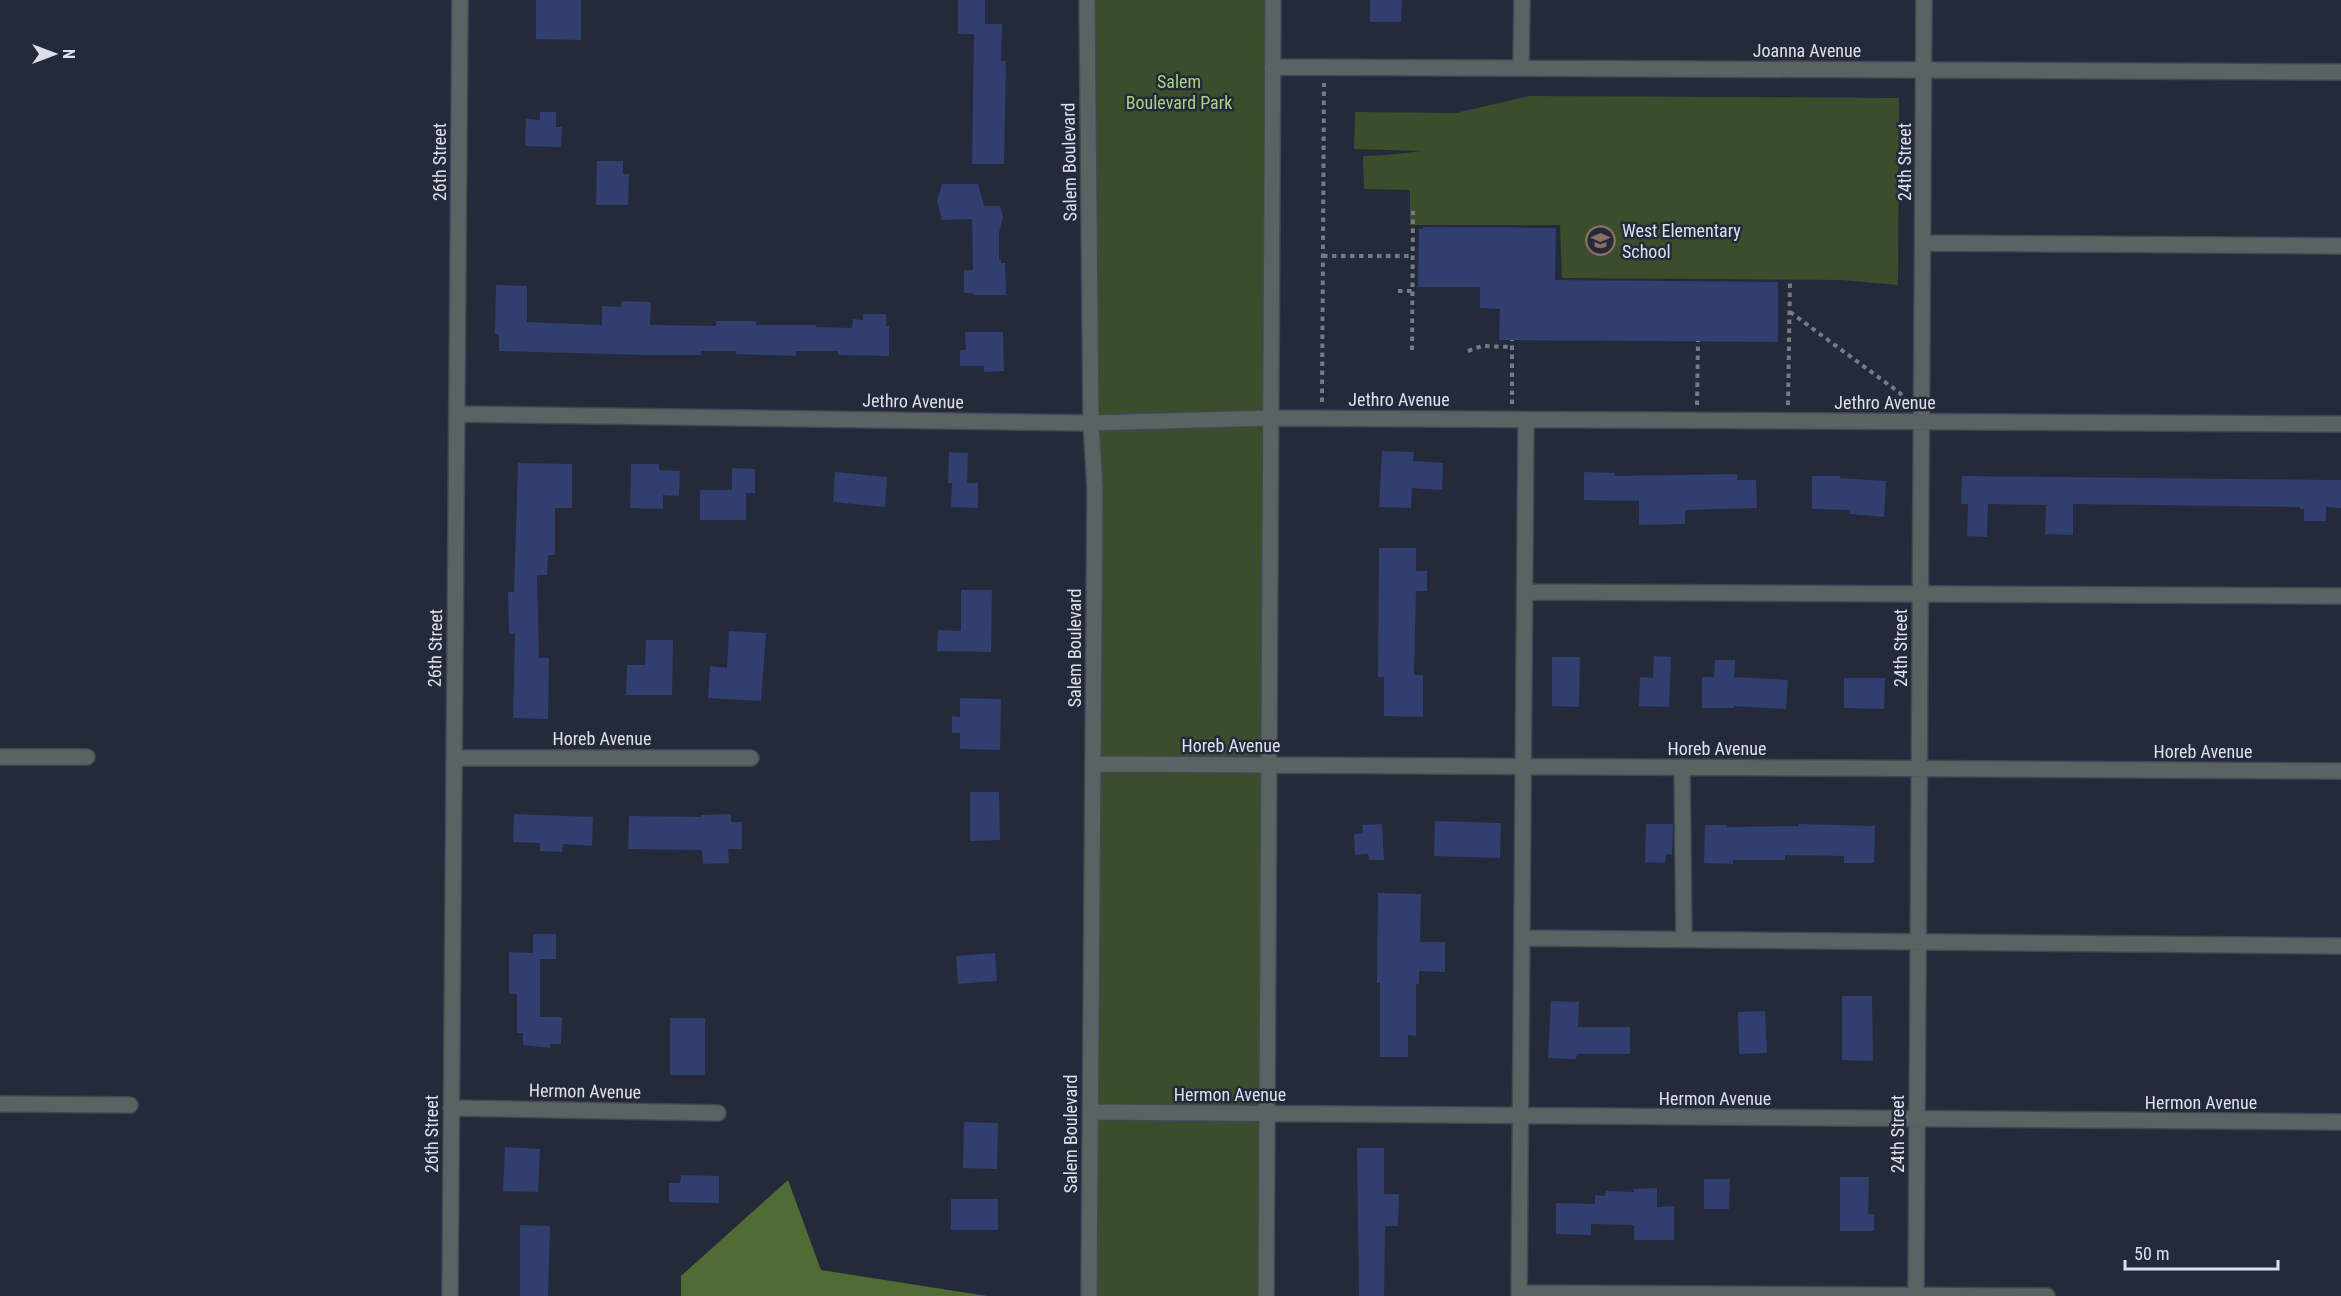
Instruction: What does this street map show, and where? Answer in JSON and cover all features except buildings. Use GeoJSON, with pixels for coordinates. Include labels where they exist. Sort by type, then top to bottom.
{"type":"FeatureCollection","features":[{"type":"Feature","properties":{"kind":"street","name":"26th Street"},"geometry":{"type":"LineString","coordinates":[[450,1296],[460,0]]}},
{"type":"Feature","properties":{"kind":"street","name":"Salem Boulevard"},"geometry":{"type":"LineString","coordinates":[[1087,0],[1091,423],[1095,488],[1089,1296]]}},
{"type":"Feature","properties":{"kind":"street"},"geometry":{"type":"LineString","coordinates":[[1266,1296],[1273,0]]}},
{"type":"Feature","properties":{"kind":"street"},"geometry":{"type":"LineString","coordinates":[[1521,68],[1522,0]]}},
{"type":"Feature","properties":{"kind":"street","name":"24th Street"},"geometry":{"type":"LineString","coordinates":[[1916,1296],[1924,0]]}},
{"type":"Feature","properties":{"kind":"street","name":"Joanna Avenue"},"geometry":{"type":"LineString","coordinates":[[1272,67],[2341,72]]}},
{"type":"Feature","properties":{"kind":"street"},"geometry":{"type":"LineString","coordinates":[[1923,243],[2341,246]]}},
{"type":"Feature","properties":{"kind":"street","name":"Jethro Avenue"},"geometry":{"type":"LineString","coordinates":[[457,414],[1091,423],[1322,418],[2341,424]]}},
{"type":"Feature","properties":{"kind":"street"},"geometry":{"type":"LineString","coordinates":[[1519,420],[1525,592],[1519,1295],[2047,1296]]}},
{"type":"Feature","properties":{"kind":"street"},"geometry":{"type":"LineString","coordinates":[[1525,592],[2341,596]]}},
{"type":"Feature","properties":{"kind":"street"},"geometry":{"type":"LineString","coordinates":[[0,758],[87,757]]}},
{"type":"Feature","properties":{"kind":"street","name":"Horeb Avenue"},"geometry":{"type":"LineString","coordinates":[[454,758],[751,758]]}},
{"type":"Feature","properties":{"kind":"street","name":"Horeb Avenue"},"geometry":{"type":"LineString","coordinates":[[1093,764],[2341,771]]}},
{"type":"Feature","properties":{"kind":"street"},"geometry":{"type":"LineString","coordinates":[[1682,767],[1684,940]]}},
{"type":"Feature","properties":{"kind":"street"},"geometry":{"type":"LineString","coordinates":[[1522,938],[2341,946]]}},
{"type":"Feature","properties":{"kind":"street"},"geometry":{"type":"LineString","coordinates":[[0,1104],[130,1105]]}},
{"type":"Feature","properties":{"kind":"street","name":"Hermon Avenue"},"geometry":{"type":"LineString","coordinates":[[451,1108],[718,1113]]}},
{"type":"Feature","properties":{"kind":"street","name":"Hermon Avenue"},"geometry":{"type":"LineString","coordinates":[[1090,1112],[2341,1122]]}},
{"type":"Feature","properties":{"kind":"path"},"geometry":{"type":"LineString","coordinates":[[1322,418],[1324,67]]}},
{"type":"Feature","properties":{"kind":"path"},"geometry":{"type":"LineString","coordinates":[[1412,350],[1413,211]]}},
{"type":"Feature","properties":{"kind":"path"},"geometry":{"type":"LineString","coordinates":[[1323,256],[1413,256]]}},
{"type":"Feature","properties":{"kind":"path"},"geometry":{"type":"LineString","coordinates":[[1788,421],[1790,280]]}},
{"type":"Feature","properties":{"kind":"path"},"geometry":{"type":"LineString","coordinates":[[1398,291],[1412,291]]}},
{"type":"Feature","properties":{"kind":"path"},"geometry":{"type":"LineString","coordinates":[[1790,312],[1900,393],[1921,422]]}},
{"type":"Feature","properties":{"kind":"path"},"geometry":{"type":"LineString","coordinates":[[1512,340],[1519,420]]}},
{"type":"Feature","properties":{"kind":"path"},"geometry":{"type":"LineString","coordinates":[[1697,421],[1698,341]]}},
{"type":"Feature","properties":{"kind":"path"},"geometry":{"type":"LineString","coordinates":[[1468,351],[1482,346],[1512,347]]}},
{"type":"Feature","properties":{"kind":"green space","name":"Salem Boulevard Park"},"geometry":{"type":"Polygon","coordinates":[[[1087,0],[1271,0],[1266,1296],[1086,1296],[1091,423],[1087,0]]]}},
{"type":"Feature","properties":{"kind":"green space"},"geometry":{"type":"Polygon","coordinates":[[[1529,96],[1899,98],[1898,285],[1842,280],[1562,278],[1560,225],[1410,225],[1410,190],[1364,189],[1363,156],[1422,151],[1354,149],[1355,112],[1456,113],[1529,96]]]}},
{"type":"Feature","properties":{"kind":"green space"},"geometry":{"type":"Polygon","coordinates":[[[788,1180],[821,1270],[987,1296],[681,1296],[681,1276],[788,1180]]]}},
{"type":"Feature","properties":{"kind":"place","name":"West Elementary School"},"geometry":{"type":"Point","coordinates":[1601,240]}}]}
